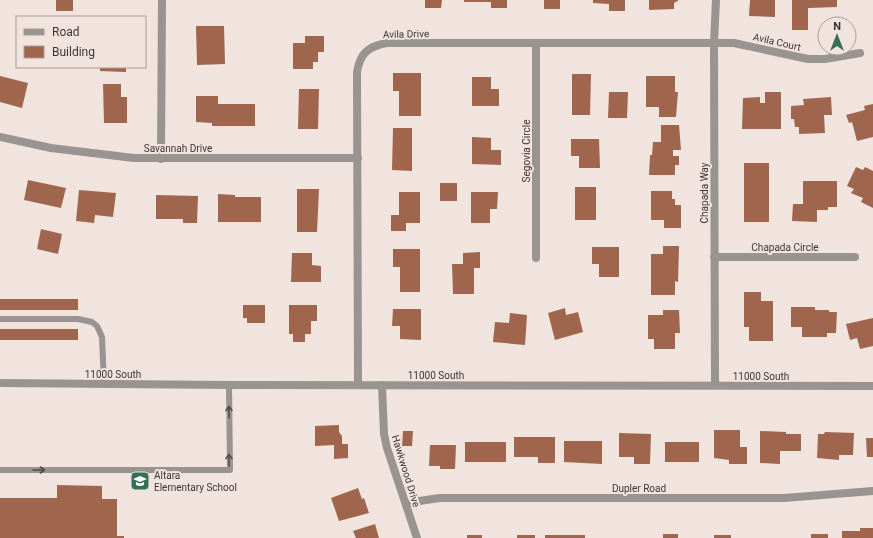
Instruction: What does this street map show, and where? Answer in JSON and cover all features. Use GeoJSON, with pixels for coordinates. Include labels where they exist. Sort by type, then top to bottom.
{"type":"FeatureCollection","features":[{"type":"Feature","properties":{"kind":"street"},"geometry":{"type":"LineString","coordinates":[[161,158],[162,0]]}},
{"type":"Feature","properties":{"kind":"street","name":"Chapada Way"},"geometry":{"type":"LineString","coordinates":[[715,386],[714,43],[716,0]]}},
{"type":"Feature","properties":{"kind":"street","name":"Avila Drive"},"geometry":{"type":"LineString","coordinates":[[358,386],[357,72],[359,60],[366,51],[376,45],[387,43],[714,43]]}},
{"type":"Feature","properties":{"kind":"street","name":"Segovia Circle"},"geometry":{"type":"LineString","coordinates":[[536,43],[536,258]]}},
{"type":"Feature","properties":{"kind":"street","name":"Avila Court"},"geometry":{"type":"LineString","coordinates":[[714,43],[734,43],[808,59],[824,59],[860,53]]}},
{"type":"Feature","properties":{"kind":"street","name":"Savannah Drive"},"geometry":{"type":"LineString","coordinates":[[0,137],[79,152],[161,158],[358,158]]}},
{"type":"Feature","properties":{"kind":"street","name":"Chapada Circle"},"geometry":{"type":"LineString","coordinates":[[714,257],[855,257]]}},
{"type":"Feature","properties":{"kind":"street","name":"11000 South"},"geometry":{"type":"LineString","coordinates":[[0,383],[229,386],[873,386]]}},
{"type":"Feature","properties":{"kind":"street","name":"Hawkwood Drive"},"geometry":{"type":"LineString","coordinates":[[382,386],[384,434],[416,538]]}},
{"type":"Feature","properties":{"kind":"street","name":"Dupler Road"},"geometry":{"type":"LineString","coordinates":[[406,505],[419,501],[440,498],[784,498],[873,491]]}},
{"type":"Feature","properties":{"kind":"lane"},"geometry":{"type":"LineString","coordinates":[[0,319],[78,319],[92,322],[97,326],[102,336],[104,384]]}},
{"type":"Feature","properties":{"kind":"lane"},"geometry":{"type":"LineString","coordinates":[[0,470],[230,470],[229,386]]}},
{"type":"Feature","properties":{"kind":"building"},"geometry":{"type":"Polygon","coordinates":[[[56,0],[73,0],[73,11],[56,11],[56,0]]]}},
{"type":"Feature","properties":{"kind":"building"},"geometry":{"type":"Polygon","coordinates":[[[425,0],[442,0],[441,8],[425,8],[425,0]]]}},
{"type":"Feature","properties":{"kind":"building"},"geometry":{"type":"Polygon","coordinates":[[[464,0],[507,0],[507,8],[491,8],[491,2],[464,2],[464,0]]]}},
{"type":"Feature","properties":{"kind":"building"},"geometry":{"type":"Polygon","coordinates":[[[544,0],[560,0],[560,9],[544,9],[544,0]]]}},
{"type":"Feature","properties":{"kind":"building"},"geometry":{"type":"Polygon","coordinates":[[[593,0],[625,0],[625,11],[609,11],[609,4],[593,3],[593,0]]]}},
{"type":"Feature","properties":{"kind":"building"},"geometry":{"type":"Polygon","coordinates":[[[649,0],[679,0],[674,3],[674,9],[649,10],[649,0]]]}},
{"type":"Feature","properties":{"kind":"building"},"geometry":{"type":"Polygon","coordinates":[[[750,0],[775,0],[775,17],[749,16],[750,0]]]}},
{"type":"Feature","properties":{"kind":"building"},"geometry":{"type":"Polygon","coordinates":[[[792,0],[837,0],[837,7],[808,8],[808,30],[792,30],[792,0]]]}},
{"type":"Feature","properties":{"kind":"building"},"geometry":{"type":"Polygon","coordinates":[[[196,26],[224,26],[225,64],[197,65],[196,26]]]}},
{"type":"Feature","properties":{"kind":"building"},"geometry":{"type":"Polygon","coordinates":[[[305,36],[324,36],[324,52],[318,52],[318,62],[313,62],[313,69],[293,69],[293,43],[305,43],[305,36]]]}},
{"type":"Feature","properties":{"kind":"building"},"geometry":{"type":"Polygon","coordinates":[[[100,68],[126,68],[126,72],[100,71],[100,68]]]}},
{"type":"Feature","properties":{"kind":"building"},"geometry":{"type":"Polygon","coordinates":[[[393,73],[421,73],[421,116],[399,116],[399,91],[393,91],[393,73]]]}},
{"type":"Feature","properties":{"kind":"building"},"geometry":{"type":"Polygon","coordinates":[[[572,74],[591,74],[590,115],[572,115],[572,74]]]}},
{"type":"Feature","properties":{"kind":"building"},"geometry":{"type":"Polygon","coordinates":[[[0,76],[28,83],[22,108],[0,102],[0,76]]]}},
{"type":"Feature","properties":{"kind":"building"},"geometry":{"type":"Polygon","coordinates":[[[646,76],[675,76],[675,92],[678,92],[676,117],[659,117],[659,107],[646,107],[646,76]]]}},
{"type":"Feature","properties":{"kind":"building"},"geometry":{"type":"Polygon","coordinates":[[[472,77],[491,77],[491,89],[499,89],[499,106],[472,106],[472,77]]]}},
{"type":"Feature","properties":{"kind":"building"},"geometry":{"type":"Polygon","coordinates":[[[103,84],[121,84],[121,97],[127,97],[127,123],[104,123],[103,84]]]}},
{"type":"Feature","properties":{"kind":"building"},"geometry":{"type":"Polygon","coordinates":[[[299,89],[319,89],[318,129],[298,129],[299,89]]]}},
{"type":"Feature","properties":{"kind":"building"},"geometry":{"type":"Polygon","coordinates":[[[609,92],[628,92],[627,118],[608,118],[609,92]]]}},
{"type":"Feature","properties":{"kind":"building"},"geometry":{"type":"Polygon","coordinates":[[[765,92],[781,92],[781,129],[742,129],[743,98],[760,97],[760,103],[765,103],[765,92]]]}},
{"type":"Feature","properties":{"kind":"building"},"geometry":{"type":"Polygon","coordinates":[[[196,96],[218,96],[218,104],[255,104],[255,126],[212,126],[212,123],[196,122],[196,96]]]}},
{"type":"Feature","properties":{"kind":"building"},"geometry":{"type":"Polygon","coordinates":[[[831,97],[832,115],[824,115],[825,133],[799,134],[799,127],[795,127],[794,119],[791,119],[791,106],[804,105],[803,99],[831,97]]]}},
{"type":"Feature","properties":{"kind":"building"},"geometry":{"type":"Polygon","coordinates":[[[873,104],[873,137],[857,141],[852,122],[849,123],[846,115],[865,110],[864,106],[873,104]]]}},
{"type":"Feature","properties":{"kind":"building"},"geometry":{"type":"Polygon","coordinates":[[[661,125],[679,125],[681,150],[673,150],[673,156],[679,156],[679,165],[675,165],[675,175],[649,175],[650,155],[652,155],[653,142],[661,142],[661,125]]]}},
{"type":"Feature","properties":{"kind":"building"},"geometry":{"type":"Polygon","coordinates":[[[393,128],[412,128],[412,171],[392,170],[393,128]]]}},
{"type":"Feature","properties":{"kind":"building"},"geometry":{"type":"Polygon","coordinates":[[[472,137],[491,138],[491,150],[501,150],[501,165],[472,164],[472,137]]]}},
{"type":"Feature","properties":{"kind":"building"},"geometry":{"type":"Polygon","coordinates":[[[571,139],[599,139],[600,168],[579,168],[579,156],[571,156],[571,139]]]}},
{"type":"Feature","properties":{"kind":"building"},"geometry":{"type":"Polygon","coordinates":[[[744,163],[769,163],[769,222],[744,222],[744,163]]]}},
{"type":"Feature","properties":{"kind":"building"},"geometry":{"type":"Polygon","coordinates":[[[856,167],[863,170],[865,167],[873,171],[873,208],[861,202],[863,198],[851,193],[854,189],[847,186],[856,167]]]}},
{"type":"Feature","properties":{"kind":"building"},"geometry":{"type":"Polygon","coordinates":[[[28,180],[66,188],[61,208],[24,200],[28,180]]]}},
{"type":"Feature","properties":{"kind":"building"},"geometry":{"type":"Polygon","coordinates":[[[803,181],[837,181],[837,207],[828,207],[828,210],[817,210],[817,222],[792,221],[793,204],[803,204],[803,181]]]}},
{"type":"Feature","properties":{"kind":"building"},"geometry":{"type":"Polygon","coordinates":[[[440,183],[457,183],[457,201],[440,201],[440,183]]]}},
{"type":"Feature","properties":{"kind":"building"},"geometry":{"type":"Polygon","coordinates":[[[575,187],[596,187],[596,220],[575,220],[575,187]]]}},
{"type":"Feature","properties":{"kind":"building"},"geometry":{"type":"Polygon","coordinates":[[[297,189],[319,189],[317,232],[297,232],[297,189]]]}},
{"type":"Feature","properties":{"kind":"building"},"geometry":{"type":"Polygon","coordinates":[[[79,190],[116,193],[113,217],[95,215],[94,223],[76,221],[79,190]]]}},
{"type":"Feature","properties":{"kind":"building"},"geometry":{"type":"Polygon","coordinates":[[[651,191],[672,191],[672,199],[675,199],[675,205],[681,205],[681,228],[664,228],[664,220],[651,220],[651,191]]]}},
{"type":"Feature","properties":{"kind":"building"},"geometry":{"type":"Polygon","coordinates":[[[399,192],[420,192],[420,223],[406,223],[406,231],[391,231],[391,215],[399,215],[399,192]]]}},
{"type":"Feature","properties":{"kind":"building"},"geometry":{"type":"Polygon","coordinates":[[[471,192],[498,192],[497,209],[490,209],[490,223],[471,223],[471,192]]]}},
{"type":"Feature","properties":{"kind":"building"},"geometry":{"type":"Polygon","coordinates":[[[218,194],[235,195],[235,197],[261,197],[261,222],[218,222],[218,194]]]}},
{"type":"Feature","properties":{"kind":"building"},"geometry":{"type":"Polygon","coordinates":[[[156,195],[198,196],[197,223],[183,223],[183,219],[156,219],[156,195]]]}},
{"type":"Feature","properties":{"kind":"building"},"geometry":{"type":"Polygon","coordinates":[[[41,229],[62,234],[58,254],[37,249],[41,229]]]}},
{"type":"Feature","properties":{"kind":"building"},"geometry":{"type":"Polygon","coordinates":[[[663,246],[679,246],[678,282],[675,281],[675,295],[651,295],[651,254],[663,254],[663,246]]]}},
{"type":"Feature","properties":{"kind":"building"},"geometry":{"type":"Polygon","coordinates":[[[592,247],[619,247],[619,277],[599,277],[599,264],[592,264],[592,247]]]}},
{"type":"Feature","properties":{"kind":"building"},"geometry":{"type":"Polygon","coordinates":[[[393,249],[420,249],[420,292],[400,292],[400,267],[393,267],[393,249]]]}},
{"type":"Feature","properties":{"kind":"building"},"geometry":{"type":"Polygon","coordinates":[[[480,252],[480,268],[474,268],[474,294],[453,294],[452,264],[463,264],[463,253],[480,252]]]}},
{"type":"Feature","properties":{"kind":"building"},"geometry":{"type":"Polygon","coordinates":[[[292,253],[312,253],[312,265],[321,266],[321,282],[291,282],[292,253]]]}},
{"type":"Feature","properties":{"kind":"building"},"geometry":{"type":"Polygon","coordinates":[[[744,292],[761,292],[761,301],[773,301],[773,341],[749,341],[749,327],[744,327],[744,292]]]}},
{"type":"Feature","properties":{"kind":"building"},"geometry":{"type":"Polygon","coordinates":[[[0,299],[78,299],[78,310],[0,310],[0,299]]]}},
{"type":"Feature","properties":{"kind":"building"},"geometry":{"type":"Polygon","coordinates":[[[243,305],[265,305],[265,323],[247,323],[247,318],[243,318],[243,305]]]}},
{"type":"Feature","properties":{"kind":"building"},"geometry":{"type":"Polygon","coordinates":[[[289,305],[317,305],[317,321],[311,321],[311,334],[305,334],[305,342],[293,342],[293,334],[289,334],[289,305]]]}},
{"type":"Feature","properties":{"kind":"building"},"geometry":{"type":"Polygon","coordinates":[[[791,307],[815,307],[815,310],[829,310],[829,312],[837,312],[836,333],[827,333],[827,337],[802,337],[802,327],[791,327],[791,307]]]}},
{"type":"Feature","properties":{"kind":"building"},"geometry":{"type":"Polygon","coordinates":[[[565,308],[566,315],[578,312],[583,332],[555,340],[548,313],[565,308]]]}},
{"type":"Feature","properties":{"kind":"building"},"geometry":{"type":"Polygon","coordinates":[[[393,309],[421,309],[421,340],[400,339],[400,326],[392,326],[393,309]]]}},
{"type":"Feature","properties":{"kind":"building"},"geometry":{"type":"Polygon","coordinates":[[[663,310],[679,310],[680,333],[675,333],[675,349],[654,349],[654,339],[648,339],[648,315],[663,315],[663,310]]]}},
{"type":"Feature","properties":{"kind":"building"},"geometry":{"type":"Polygon","coordinates":[[[510,313],[527,315],[525,345],[493,342],[495,322],[509,323],[510,313]]]}},
{"type":"Feature","properties":{"kind":"building"},"geometry":{"type":"Polygon","coordinates":[[[873,318],[873,346],[860,349],[857,338],[850,340],[846,324],[873,318]]]}},
{"type":"Feature","properties":{"kind":"building"},"geometry":{"type":"Polygon","coordinates":[[[0,329],[78,329],[78,340],[0,340],[0,329]]]}},
{"type":"Feature","properties":{"kind":"building"},"geometry":{"type":"Polygon","coordinates":[[[339,425],[339,432],[342,436],[342,444],[348,444],[348,458],[334,459],[334,445],[315,446],[315,426],[339,425]]]}},
{"type":"Feature","properties":{"kind":"building"},"geometry":{"type":"Polygon","coordinates":[[[714,430],[740,430],[740,447],[747,447],[747,464],[729,464],[729,460],[714,458],[714,430]]]}},
{"type":"Feature","properties":{"kind":"building"},"geometry":{"type":"Polygon","coordinates":[[[403,431],[413,431],[412,446],[402,446],[403,431]]]}},
{"type":"Feature","properties":{"kind":"building"},"geometry":{"type":"Polygon","coordinates":[[[760,431],[801,434],[801,451],[780,451],[780,464],[760,463],[760,431]]]}},
{"type":"Feature","properties":{"kind":"building"},"geometry":{"type":"Polygon","coordinates":[[[825,432],[854,433],[853,455],[839,455],[839,460],[817,458],[818,434],[824,434],[825,432]]]}},
{"type":"Feature","properties":{"kind":"building"},"geometry":{"type":"Polygon","coordinates":[[[619,433],[651,434],[650,464],[634,464],[634,457],[619,457],[619,433]]]}},
{"type":"Feature","properties":{"kind":"building"},"geometry":{"type":"Polygon","coordinates":[[[514,437],[555,437],[555,463],[538,463],[538,457],[514,457],[514,437]]]}},
{"type":"Feature","properties":{"kind":"building"},"geometry":{"type":"Polygon","coordinates":[[[866,438],[873,438],[873,457],[867,457],[866,438]]]}},
{"type":"Feature","properties":{"kind":"building"},"geometry":{"type":"Polygon","coordinates":[[[564,441],[602,441],[602,464],[564,462],[564,441]]]}},
{"type":"Feature","properties":{"kind":"building"},"geometry":{"type":"Polygon","coordinates":[[[465,442],[506,442],[506,462],[465,462],[465,442]]]}},
{"type":"Feature","properties":{"kind":"building"},"geometry":{"type":"Polygon","coordinates":[[[665,442],[699,442],[699,462],[665,462],[665,442]]]}},
{"type":"Feature","properties":{"kind":"building"},"geometry":{"type":"Polygon","coordinates":[[[430,445],[456,445],[455,469],[440,469],[440,466],[429,466],[430,445]]]}},
{"type":"Feature","properties":{"kind":"building"},"geometry":{"type":"Polygon","coordinates":[[[57,485],[102,486],[102,499],[117,499],[117,536],[124,536],[124,538],[0,538],[0,498],[57,498],[57,485]]]}},
{"type":"Feature","properties":{"kind":"building"},"geometry":{"type":"Polygon","coordinates":[[[358,488],[362,499],[364,498],[369,513],[339,521],[331,498],[358,488]]]}},
{"type":"Feature","properties":{"kind":"building"},"geometry":{"type":"Polygon","coordinates":[[[375,524],[379,538],[356,538],[353,531],[375,524]]]}},
{"type":"Feature","properties":{"kind":"building"},"geometry":{"type":"Polygon","coordinates":[[[860,528],[873,528],[873,538],[842,538],[842,531],[860,531],[860,528]]]}},
{"type":"Feature","properties":{"kind":"building"},"geometry":{"type":"Polygon","coordinates":[[[663,534],[678,534],[678,538],[663,538],[663,534]]]}},
{"type":"Feature","properties":{"kind":"building"},"geometry":{"type":"Polygon","coordinates":[[[811,534],[828,534],[828,538],[811,538],[811,534]]]}},
{"type":"Feature","properties":{"kind":"building"},"geometry":{"type":"Polygon","coordinates":[[[467,535],[482,535],[482,538],[467,538],[467,535]]]}},
{"type":"Feature","properties":{"kind":"building"},"geometry":{"type":"Polygon","coordinates":[[[517,535],[535,535],[535,538],[517,538],[517,535]]]}},
{"type":"Feature","properties":{"kind":"building"},"geometry":{"type":"Polygon","coordinates":[[[545,535],[585,535],[585,538],[545,538],[545,535]]]}},
{"type":"Feature","properties":{"kind":"building"},"geometry":{"type":"Polygon","coordinates":[[[714,535],[731,535],[731,538],[714,538],[714,535]]]}},
{"type":"Feature","properties":{"kind":"place","name":"Altara Elementary School"},"geometry":{"type":"Point","coordinates":[140,481]}}]}
